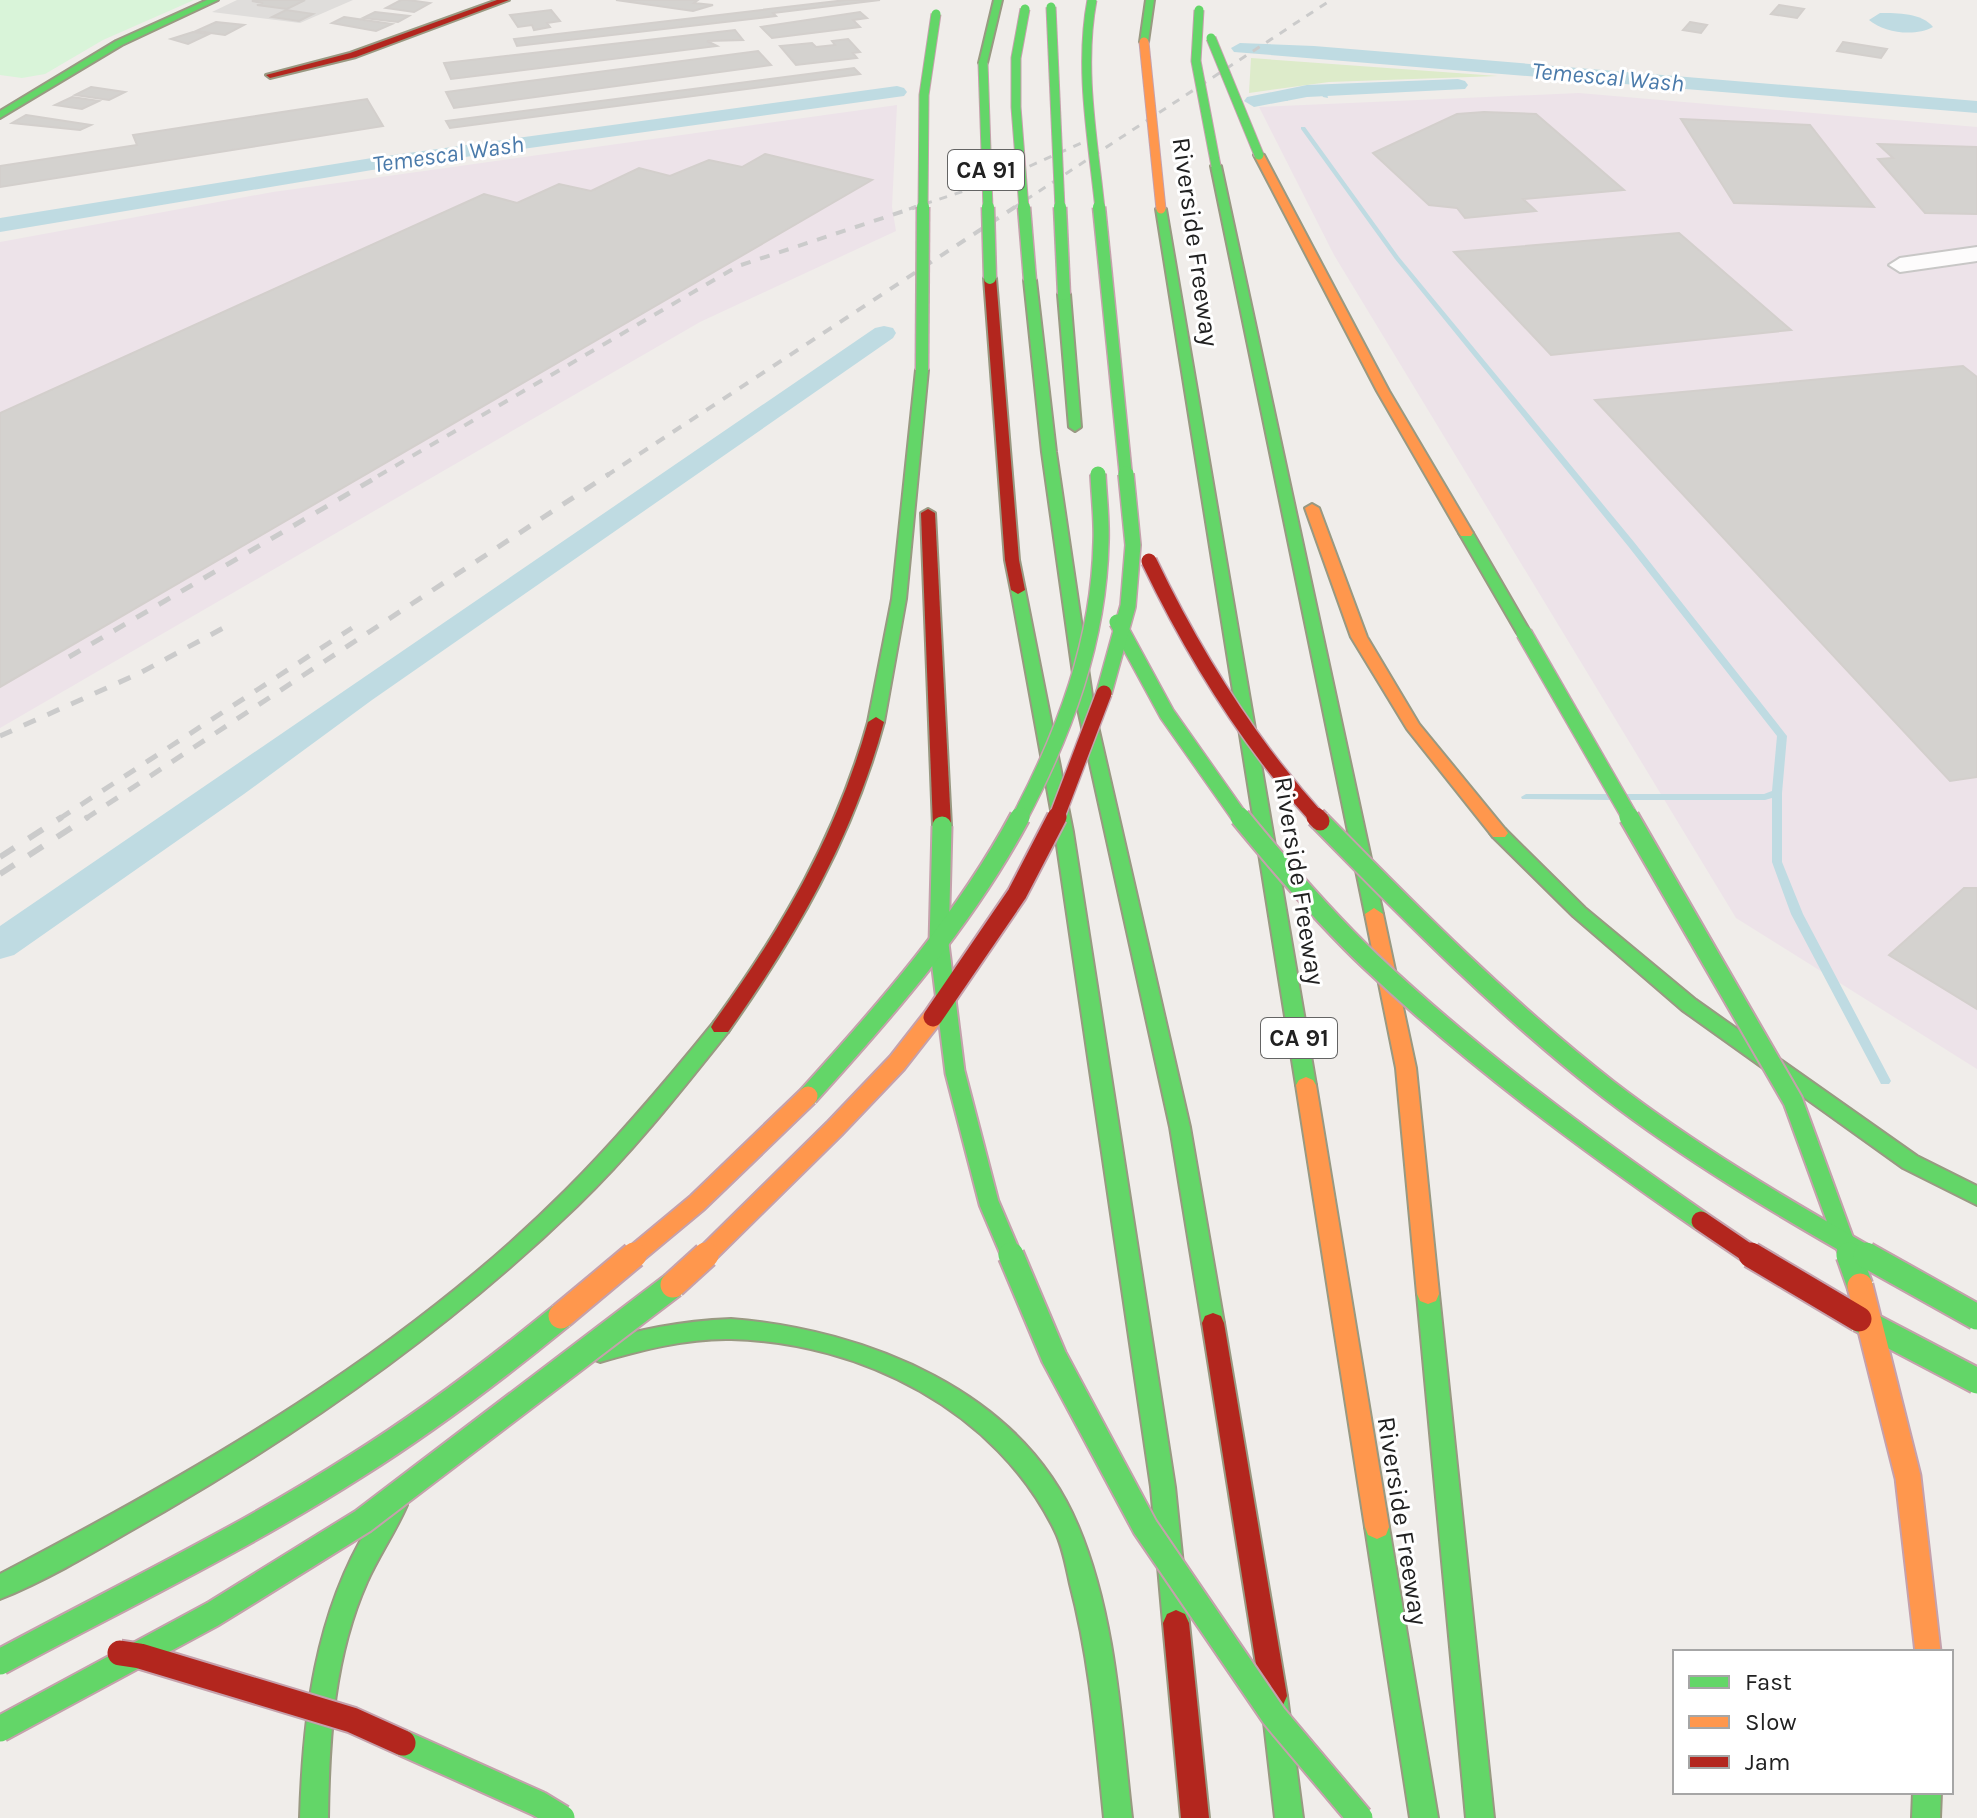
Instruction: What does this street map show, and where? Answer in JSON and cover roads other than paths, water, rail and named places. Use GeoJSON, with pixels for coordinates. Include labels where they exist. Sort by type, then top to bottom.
{"type":"FeatureCollection","features":[{"type":"Feature","properties":{"kind":"main road"},"geometry":{"type":"LineString","coordinates":[[0,115],[119,43],[214,0]]}},
{"type":"Feature","properties":{"kind":"main road"},"geometry":{"type":"LineString","coordinates":[[270,75],[353,55],[505,0]]}},
{"type":"Feature","properties":{"kind":"main road"},"geometry":{"type":"LineString","coordinates":[[1077,0],[1071,47],[1081,263]]}},
{"type":"Feature","properties":{"kind":"main road"},"geometry":{"type":"LineString","coordinates":[[1095,0],[1083,61],[1106,404],[1119,491],[1137,540],[1222,698],[1268,765],[1414,920],[1501,1002],[1611,1091],[1760,1194],[1977,1317]]}},
{"type":"Feature","properties":{"kind":"main road"},"geometry":{"type":"LineString","coordinates":[[0,1729],[213,1614],[363,1521],[480,1430],[651,1305],[760,1204],[918,1040],[1017,894],[1051,832],[1112,673],[1132,578],[1133,545],[1088,93],[1087,27],[1095,0]]}},
{"type":"Feature","properties":{"kind":"main road","name":"Riverside Freeway"},"geometry":{"type":"LineString","coordinates":[[1150,0],[1144,42],[1161,209],[1259,789],[1424,1818]]}},
{"type":"Feature","properties":{"kind":"main road"},"geometry":{"type":"LineString","coordinates":[[1026,4],[1016,58],[1016,107],[1030,280],[1049,452],[1086,709],[1186,1157],[1271,1672],[1289,1818]]}},
{"type":"Feature","properties":{"kind":"main road"},"geometry":{"type":"LineString","coordinates":[[1052,4],[1064,294],[1077,448]]}},
{"type":"Feature","properties":{"kind":"main road","name":"CA 91"},"geometry":{"type":"LineString","coordinates":[[996,5],[983,63],[990,278],[1012,560],[1064,832],[1161,1472],[1195,1818]]}},
{"type":"Feature","properties":{"kind":"main road"},"geometry":{"type":"LineString","coordinates":[[1200,5],[1259,155],[1383,391],[1793,1101],[1868,1309],[1908,1477],[1928,1650]]}},
{"type":"Feature","properties":{"kind":"main road"},"geometry":{"type":"LineString","coordinates":[[1200,5],[1196,61],[1216,166],[1406,1068],[1480,1818]]}},
{"type":"Feature","properties":{"kind":"main road"},"geometry":{"type":"LineString","coordinates":[[939,7],[926,65],[923,108],[922,370],[942,826],[939,944],[955,1072],[989,1203],[1054,1357],[1145,1527],[1274,1716],[1360,1818]]}},
{"type":"Feature","properties":{"kind":"main road"},"geometry":{"type":"LineString","coordinates":[[13,86],[44,90]]}},
{"type":"Feature","properties":{"kind":"main road"},"geometry":{"type":"LineString","coordinates":[[1243,289],[1305,488],[1359,637],[1413,726],[1487,821],[1579,912],[1689,1005],[1910,1162],[1977,1196]]}},
{"type":"Feature","properties":{"kind":"main road"},"geometry":{"type":"LineString","coordinates":[[0,1587],[64,1556],[270,1433],[446,1309],[557,1210],[673,1088],[749,990],[803,908],[844,815],[872,734],[893,624],[922,370]]}},
{"type":"Feature","properties":{"kind":"main road"},"geometry":{"type":"LineString","coordinates":[[0,1662],[285,1509],[397,1438],[502,1365],[697,1203],[797,1108],[883,1015],[1012,836],[1066,721],[1090,629],[1101,549],[1097,458]]}},
{"type":"Feature","properties":{"kind":"main road"},"geometry":{"type":"LineString","coordinates":[[1080,479],[1082,510],[1104,595],[1156,701],[1291,879],[1372,965],[1525,1096],[1633,1176],[1794,1283],[1977,1381]]}},
{"type":"Feature","properties":{"kind":"main road"},"geometry":{"type":"LineString","coordinates":[[314,1818],[313,1763],[330,1641],[351,1579],[381,1524],[422,1471],[459,1431],[502,1400],[556,1369],[615,1346],[673,1334],[732,1328],[786,1331],[841,1343],[894,1366],[944,1393],[989,1423],[1027,1463],[1065,1523],[1087,1592],[1104,1697],[1118,1818]]}},
{"type":"Feature","properties":{"kind":"main road"},"geometry":{"type":"LineString","coordinates":[[0,1636],[78,1647]]}},
{"type":"Feature","properties":{"kind":"main road"},"geometry":{"type":"LineString","coordinates":[[109,1652],[140,1656],[352,1720],[539,1804],[562,1818]]}},
{"type":"Feature","properties":{"kind":"main road"},"geometry":{"type":"LineString","coordinates":[[1926,1818],[1927,1794]]}},
{"type":"Feature","properties":{"kind":"street"},"geometry":{"type":"LineString","coordinates":[[1900,265],[1977,254]]}},
{"type":"Feature","properties":{"kind":"water"},"geometry":{"type":"Polygon","coordinates":[[[1880,13],[1916,16],[1933,27],[1909,33],[1891,31],[1869,20],[1880,13]]]}},
{"type":"Feature","properties":{"kind":"waterway","name":"Temescal Wash"},"geometry":{"type":"LineString","coordinates":[[1240,48],[1314,51],[1977,107]]}},
{"type":"Feature","properties":{"kind":"waterway"},"geometry":{"type":"LineString","coordinates":[[1254,101],[1307,91],[1458,85]]}},
{"type":"Feature","properties":{"kind":"waterway"},"geometry":{"type":"LineString","coordinates":[[1323,90],[1326,97]]}},
{"type":"Feature","properties":{"kind":"waterway","name":"Temescal Wash"},"geometry":{"type":"LineString","coordinates":[[0,225],[372,164],[897,92]]}},
{"type":"Feature","properties":{"kind":"waterway"},"geometry":{"type":"LineString","coordinates":[[1283,95],[1286,100]]}},
{"type":"Feature","properties":{"kind":"waterway"},"geometry":{"type":"LineString","coordinates":[[1303,128],[1397,258],[1631,544],[1782,736],[1777,793]]}},
{"type":"Feature","properties":{"kind":"waterway"},"geometry":{"type":"LineString","coordinates":[[0,945],[884,333]]}},
{"type":"Feature","properties":{"kind":"waterway"},"geometry":{"type":"LineString","coordinates":[[1627,797],[1765,797],[1777,793]]}},
{"type":"Feature","properties":{"kind":"waterway"},"geometry":{"type":"LineString","coordinates":[[1777,793],[1777,862],[1797,914],[1885,1081]]}},
{"type":"Feature","properties":{"kind":"waterway"},"geometry":{"type":"LineString","coordinates":[[1526,797],[1610,797]]}},
{"type":"Feature","properties":{"kind":"railway"},"geometry":{"type":"LineString","coordinates":[[1012,209],[1331,0]]}},
{"type":"Feature","properties":{"kind":"railway"},"geometry":{"type":"LineString","coordinates":[[909,209],[1001,179],[1086,141]]}},
{"type":"Feature","properties":{"kind":"railway"},"geometry":{"type":"LineString","coordinates":[[378,476],[738,266],[916,207]]}},
{"type":"Feature","properties":{"kind":"railway"},"geometry":{"type":"LineString","coordinates":[[606,476],[1015,207]]}},
{"type":"Feature","properties":{"kind":"railway"},"geometry":{"type":"LineString","coordinates":[[69,657],[382,474]]}},
{"type":"Feature","properties":{"kind":"railway"},"geometry":{"type":"LineString","coordinates":[[85,819],[609,474]]}},
{"type":"Feature","properties":{"kind":"railway"},"geometry":{"type":"LineString","coordinates":[[0,736],[140,673],[227,626]]}},
{"type":"Feature","properties":{"kind":"railway"},"geometry":{"type":"LineString","coordinates":[[59,819],[352,628]]}},
{"type":"Feature","properties":{"kind":"railway"},"geometry":{"type":"LineString","coordinates":[[0,857],[62,817]]}},
{"type":"Feature","properties":{"kind":"railway"},"geometry":{"type":"LineString","coordinates":[[0,874],[88,817]]}}]}
